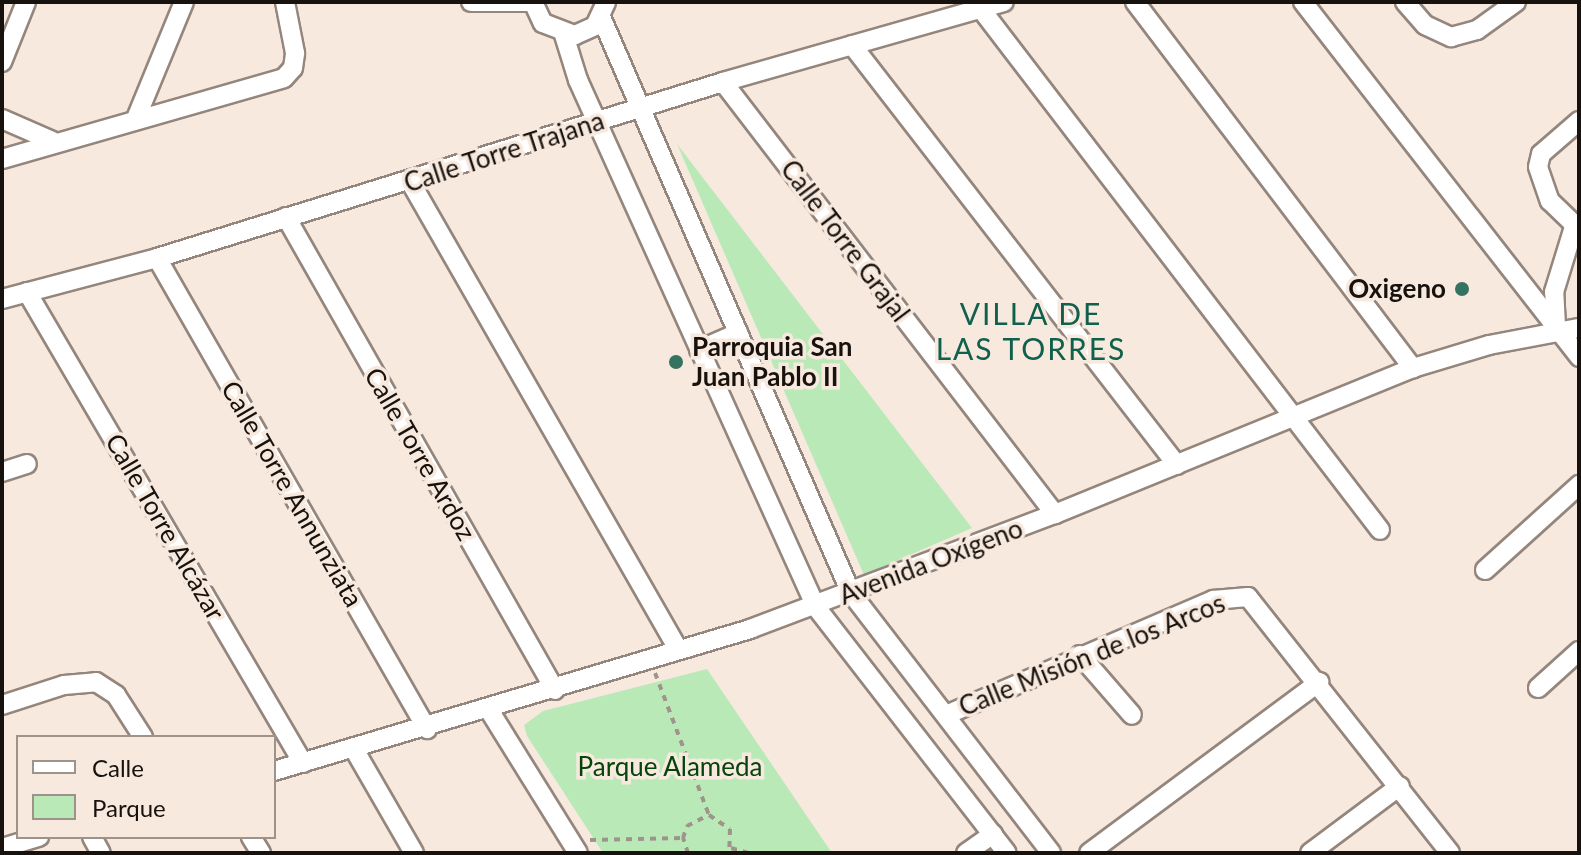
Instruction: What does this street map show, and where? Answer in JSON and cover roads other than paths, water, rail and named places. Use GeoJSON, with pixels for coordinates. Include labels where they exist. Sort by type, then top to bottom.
{"type":"FeatureCollection","features":[{"type":"Feature","properties":{"kind":"street"},"geometry":{"type":"LineString","coordinates":[[2,62],[26,2]]}},
{"type":"Feature","properties":{"kind":"street"},"geometry":{"type":"LineString","coordinates":[[137,116],[184,2]]}},
{"type":"Feature","properties":{"kind":"street"},"geometry":{"type":"LineString","coordinates":[[2,159],[137,116],[284,78],[293,68],[295,53],[285,2]]}},
{"type":"Feature","properties":{"kind":"street"},"geometry":{"type":"LineString","coordinates":[[471,2],[530,2],[543,23],[564,35],[585,32],[604,10],[640,108],[851,593],[1051,853]]}},
{"type":"Feature","properties":{"kind":"street","name":"Calle Torre Trajana"},"geometry":{"type":"LineString","coordinates":[[2,299],[157,258],[286,217],[411,183],[723,82],[1004,2]]}},
{"type":"Feature","properties":{"kind":"street"},"geometry":{"type":"LineString","coordinates":[[1135,2],[1413,368]]}},
{"type":"Feature","properties":{"kind":"street"},"geometry":{"type":"LineString","coordinates":[[1303,2],[1579,357]]}},
{"type":"Feature","properties":{"kind":"street"},"geometry":{"type":"LineString","coordinates":[[1405,2],[1425,25],[1451,37],[1477,30],[1516,2]]}},
{"type":"Feature","properties":{"kind":"street"},"geometry":{"type":"LineString","coordinates":[[981,9],[1289,417],[1380,530]]}},
{"type":"Feature","properties":{"kind":"street"},"geometry":{"type":"LineString","coordinates":[[564,35],[699,350],[816,607],[1007,853]]}},
{"type":"Feature","properties":{"kind":"street"},"geometry":{"type":"LineString","coordinates":[[852,45],[1177,465]]}},
{"type":"Feature","properties":{"kind":"street","name":"Calle Torre Grajal"},"geometry":{"type":"LineString","coordinates":[[723,82],[1055,514]]}},
{"type":"Feature","properties":{"kind":"street"},"geometry":{"type":"LineString","coordinates":[[2,119],[52,141]]}},
{"type":"Feature","properties":{"kind":"street"},"geometry":{"type":"LineString","coordinates":[[1557,329],[1554,292],[1577,228],[1550,201],[1538,167],[1541,154],[1579,121]]}},
{"type":"Feature","properties":{"kind":"street"},"geometry":{"type":"LineString","coordinates":[[411,183],[678,649]]}},
{"type":"Feature","properties":{"kind":"street","name":"Calle Torre Ardoz"},"geometry":{"type":"LineString","coordinates":[[286,217],[555,690]]}},
{"type":"Feature","properties":{"kind":"street","name":"Calle Torre Annunziata"},"geometry":{"type":"LineString","coordinates":[[157,258],[427,729]]}},
{"type":"Feature","properties":{"kind":"street","name":"Calle Torre Alcázar"},"geometry":{"type":"LineString","coordinates":[[27,292],[303,763]]}},
{"type":"Feature","properties":{"kind":"street","name":"Avenida Oxígeno"},"geometry":{"type":"LineString","coordinates":[[276,770],[427,729],[816,607],[1055,514],[1413,368],[1557,329],[1579,328]]}},
{"type":"Feature","properties":{"kind":"street"},"geometry":{"type":"LineString","coordinates":[[699,350],[738,333]]}},
{"type":"Feature","properties":{"kind":"street"},"geometry":{"type":"LineString","coordinates":[[2,472],[27,464]]}},
{"type":"Feature","properties":{"kind":"street"},"geometry":{"type":"LineString","coordinates":[[1485,570],[1579,485]]}},
{"type":"Feature","properties":{"kind":"street","name":"Calle Misión de los Arcos"},"geometry":{"type":"LineString","coordinates":[[946,715],[1213,600],[1239,595],[1268,617],[1450,853]]}},
{"type":"Feature","properties":{"kind":"street"},"geometry":{"type":"LineString","coordinates":[[1538,688],[1579,651]]}},
{"type":"Feature","properties":{"kind":"street"},"geometry":{"type":"LineString","coordinates":[[1080,655],[1132,715]]}},
{"type":"Feature","properties":{"kind":"street"},"geometry":{"type":"LineString","coordinates":[[2,705],[64,685],[96,682],[116,695],[142,735]]}},
{"type":"Feature","properties":{"kind":"street"},"geometry":{"type":"LineString","coordinates":[[1089,853],[1319,682]]}},
{"type":"Feature","properties":{"kind":"street"},"geometry":{"type":"LineString","coordinates":[[489,710],[574,847]]}},
{"type":"Feature","properties":{"kind":"street"},"geometry":{"type":"LineString","coordinates":[[354,749],[414,853]]}},
{"type":"Feature","properties":{"kind":"street"},"geometry":{"type":"LineString","coordinates":[[1310,853],[1400,786]]}},
{"type":"Feature","properties":{"kind":"street"},"geometry":{"type":"LineString","coordinates":[[966,853],[993,834]]}},
{"type":"Feature","properties":{"kind":"street"},"geometry":{"type":"LineString","coordinates":[[2,848],[32,839]]}},
{"type":"Feature","properties":{"kind":"place","name":"Oxigeno"},"geometry":{"type":"Point","coordinates":[1462,289]}},
{"type":"Feature","properties":{"kind":"place","name":"Parroquia San Juan Pablo II"},"geometry":{"type":"Point","coordinates":[676,362]}},
{"type":"Feature","properties":{"kind":"district","name":"VILLA DE LAS TORRES"},"geometry":{"type":"Point","coordinates":[1031,330]}},
{"type":"Feature","properties":{"kind":"park label","name":"Parque Alameda"},"geometry":{"type":"Point","coordinates":[670,767]}}]}
